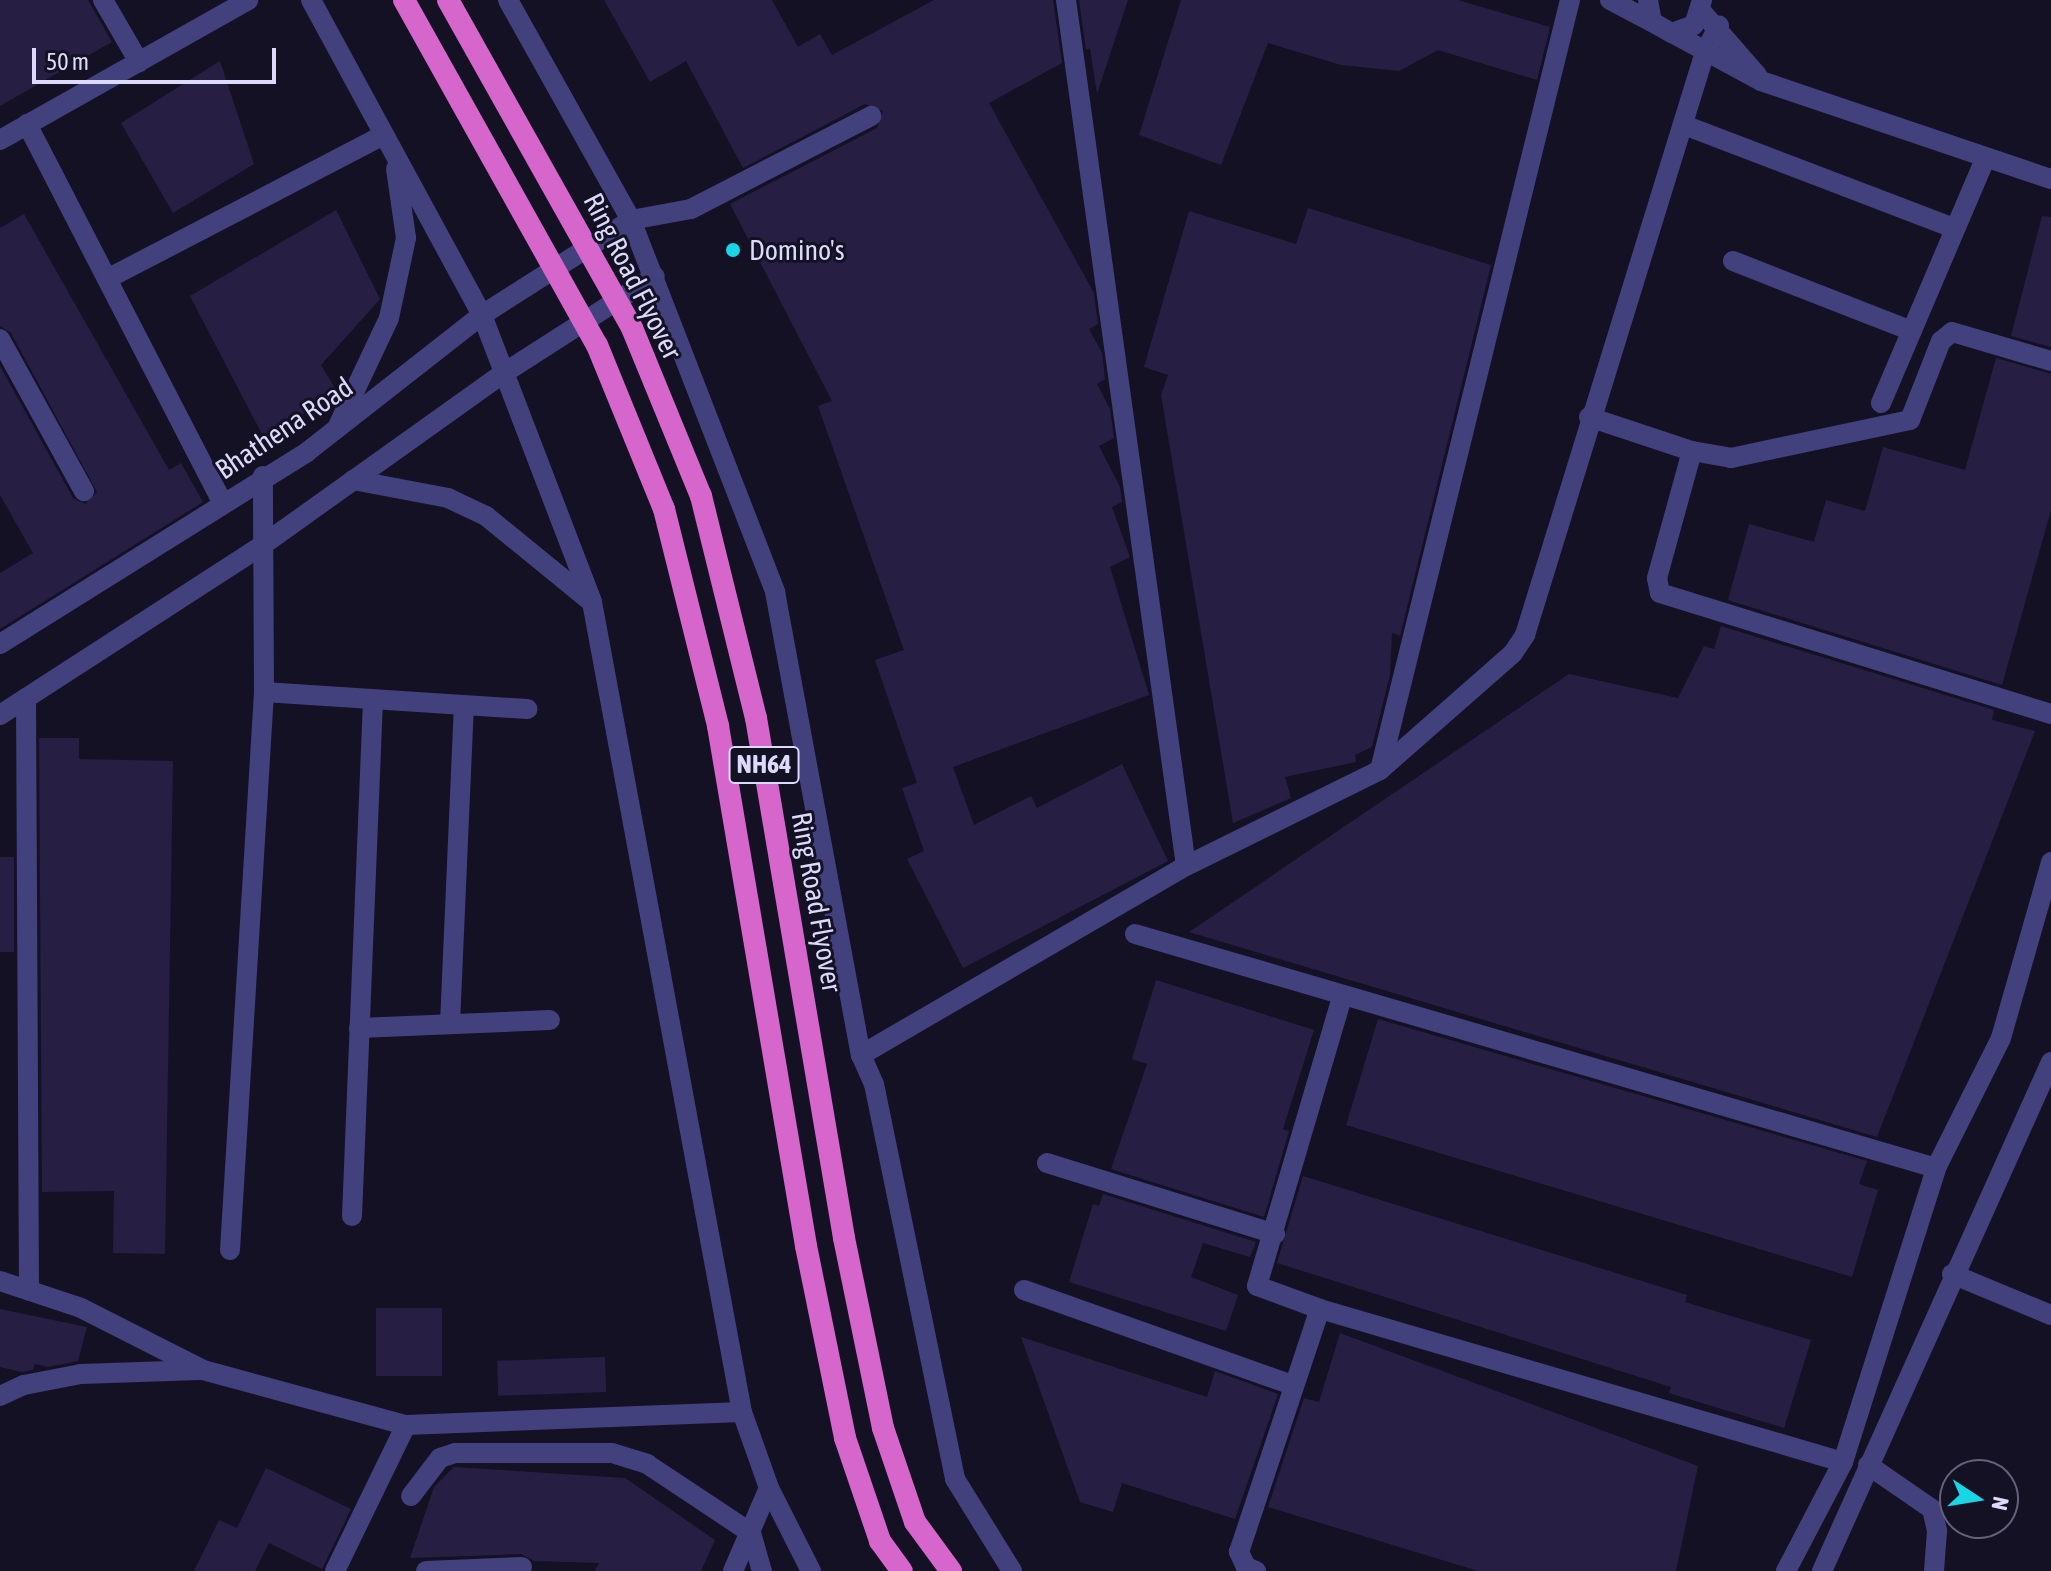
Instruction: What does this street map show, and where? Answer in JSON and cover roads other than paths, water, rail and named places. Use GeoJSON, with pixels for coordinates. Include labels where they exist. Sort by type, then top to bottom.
{"type":"FeatureCollection","features":[{"type":"Feature","properties":{"kind":"highway","name":"NH64"},"geometry":{"type":"LineString","coordinates":[[404,0],[597,345],[664,509],[718,726],[806,1246],[845,1438],[880,1541],[902,1571]]}},
{"type":"Feature","properties":{"kind":"highway","name":"Ring Road Flyover"},"geometry":{"type":"LineString","coordinates":[[448,0],[632,328],[701,496],[756,718],[844,1238],[883,1428],[915,1522],[951,1571]]}},
{"type":"Feature","properties":{"kind":"street"},"geometry":{"type":"LineString","coordinates":[[103,0],[139,62]]}},
{"type":"Feature","properties":{"kind":"street"},"geometry":{"type":"LineString","coordinates":[[0,140],[248,0]]}},
{"type":"Feature","properties":{"kind":"street"},"geometry":{"type":"LineString","coordinates":[[311,0],[482,315],[592,602],[742,1412],[769,1488],[811,1571]]}},
{"type":"Feature","properties":{"kind":"street"},"geometry":{"type":"LineString","coordinates":[[508,0],[631,220],[775,592],[861,1055],[874,1084],[955,1479],[1012,1571]]}},
{"type":"Feature","properties":{"kind":"street"},"geometry":{"type":"LineString","coordinates":[[1066,0],[1186,866]]}},
{"type":"Feature","properties":{"kind":"street"},"geometry":{"type":"LineString","coordinates":[[1380,770],[1570,0]]}},
{"type":"Feature","properties":{"kind":"street"},"geometry":{"type":"LineString","coordinates":[[1610,0],[1761,81],[2051,179]]}},
{"type":"Feature","properties":{"kind":"street"},"geometry":{"type":"LineString","coordinates":[[1648,0],[1652,22]]}},
{"type":"Feature","properties":{"kind":"street"},"geometry":{"type":"LineString","coordinates":[[1672,33],[1694,25],[1702,6],[1761,81]]}},
{"type":"Feature","properties":{"kind":"street"},"geometry":{"type":"LineString","coordinates":[[861,1055],[1186,866],[1380,770],[1513,653],[1525,635],[1589,417],[1705,52],[1719,26]]}},
{"type":"Feature","properties":{"kind":"street"},"geometry":{"type":"LineString","coordinates":[[631,220],[691,209],[871,116]]}},
{"type":"Feature","properties":{"kind":"street"},"geometry":{"type":"LineString","coordinates":[[27,124],[223,503]]}},
{"type":"Feature","properties":{"kind":"street"},"geometry":{"type":"LineString","coordinates":[[1684,125],[1954,228]]}},
{"type":"Feature","properties":{"kind":"street"},"geometry":{"type":"LineString","coordinates":[[107,279],[384,135]]}},
{"type":"Feature","properties":{"kind":"street"},"geometry":{"type":"LineString","coordinates":[[336,430],[389,318],[404,251],[406,238],[394,154]]}},
{"type":"Feature","properties":{"kind":"street"},"geometry":{"type":"LineString","coordinates":[[1881,403],[1985,159]]}},
{"type":"Feature","properties":{"kind":"street","name":"Bhathena Road"},"geometry":{"type":"LineString","coordinates":[[0,644],[336,430],[482,315],[631,220]]}},
{"type":"Feature","properties":{"kind":"street"},"geometry":{"type":"LineString","coordinates":[[1733,261],[1912,331]]}},
{"type":"Feature","properties":{"kind":"street"},"geometry":{"type":"LineString","coordinates":[[0,715],[264,544],[504,373],[655,276]]}},
{"type":"Feature","properties":{"kind":"street"},"geometry":{"type":"LineString","coordinates":[[1589,417],[1692,451],[1731,458],[1910,420],[1941,341],[1952,332],[2051,361]]}},
{"type":"Feature","properties":{"kind":"street"},"geometry":{"type":"LineString","coordinates":[[0,339],[84,491]]}},
{"type":"Feature","properties":{"kind":"street"},"geometry":{"type":"LineString","coordinates":[[1692,451],[1657,578],[1660,593],[2051,714]]}},
{"type":"Feature","properties":{"kind":"street"},"geometry":{"type":"LineString","coordinates":[[230,1250],[264,692],[263,476]]}},
{"type":"Feature","properties":{"kind":"street"},"geometry":{"type":"LineString","coordinates":[[353,480],[448,498],[486,516],[592,602]]}},
{"type":"Feature","properties":{"kind":"street"},"geometry":{"type":"LineString","coordinates":[[264,692],[527,709]]}},
{"type":"Feature","properties":{"kind":"street"},"geometry":{"type":"LineString","coordinates":[[26,698],[29,1291]]}},
{"type":"Feature","properties":{"kind":"street"},"geometry":{"type":"LineString","coordinates":[[352,1216],[373,699]]}},
{"type":"Feature","properties":{"kind":"street"},"geometry":{"type":"LineString","coordinates":[[450,1024],[464,705]]}},
{"type":"Feature","properties":{"kind":"street"},"geometry":{"type":"LineString","coordinates":[[1786,1571],[1843,1462],[1936,1168],[2001,1038],[2051,862]]}},
{"type":"Feature","properties":{"kind":"street"},"geometry":{"type":"LineString","coordinates":[[1135,934],[1342,998],[1936,1168]]}},
{"type":"Feature","properties":{"kind":"street"},"geometry":{"type":"LineString","coordinates":[[1342,998],[1275,1234],[1257,1286],[1320,1309],[1843,1462]]}},
{"type":"Feature","properties":{"kind":"street"},"geometry":{"type":"LineString","coordinates":[[359,1028],[550,1020]]}},
{"type":"Feature","properties":{"kind":"street"},"geometry":{"type":"LineString","coordinates":[[1822,1571],[1952,1274],[2051,1062]]}},
{"type":"Feature","properties":{"kind":"street"},"geometry":{"type":"LineString","coordinates":[[1047,1163],[1275,1234]]}},
{"type":"Feature","properties":{"kind":"street"},"geometry":{"type":"LineString","coordinates":[[1952,1274],[2051,1315]]}},
{"type":"Feature","properties":{"kind":"street"},"geometry":{"type":"LineString","coordinates":[[0,1281],[81,1308],[203,1370],[406,1425],[742,1412]]}},
{"type":"Feature","properties":{"kind":"street"},"geometry":{"type":"LineString","coordinates":[[1024,1290],[1293,1385]]}},
{"type":"Feature","properties":{"kind":"street"},"geometry":{"type":"LineString","coordinates":[[1256,1571],[1246,1567],[1239,1552],[1320,1309]]}},
{"type":"Feature","properties":{"kind":"street"},"geometry":{"type":"LineString","coordinates":[[0,1396],[24,1385],[81,1374],[203,1370]]}},
{"type":"Feature","properties":{"kind":"street"},"geometry":{"type":"LineString","coordinates":[[335,1571],[406,1425]]}},
{"type":"Feature","properties":{"kind":"street"},"geometry":{"type":"LineString","coordinates":[[411,1496],[440,1458],[455,1453],[588,1450],[647,1464],[751,1533],[762,1571]]}},
{"type":"Feature","properties":{"kind":"street"},"geometry":{"type":"LineString","coordinates":[[1868,1465],[1932,1509],[1937,1531],[1934,1571]]}},
{"type":"Feature","properties":{"kind":"street"},"geometry":{"type":"LineString","coordinates":[[733,1571],[769,1488]]}},
{"type":"Feature","properties":{"kind":"street"},"geometry":{"type":"LineString","coordinates":[[426,1571],[522,1567]]}},
{"type":"Feature","properties":{"kind":"place","name":"Domino's"},"geometry":{"type":"Point","coordinates":[733,250]}}]}
